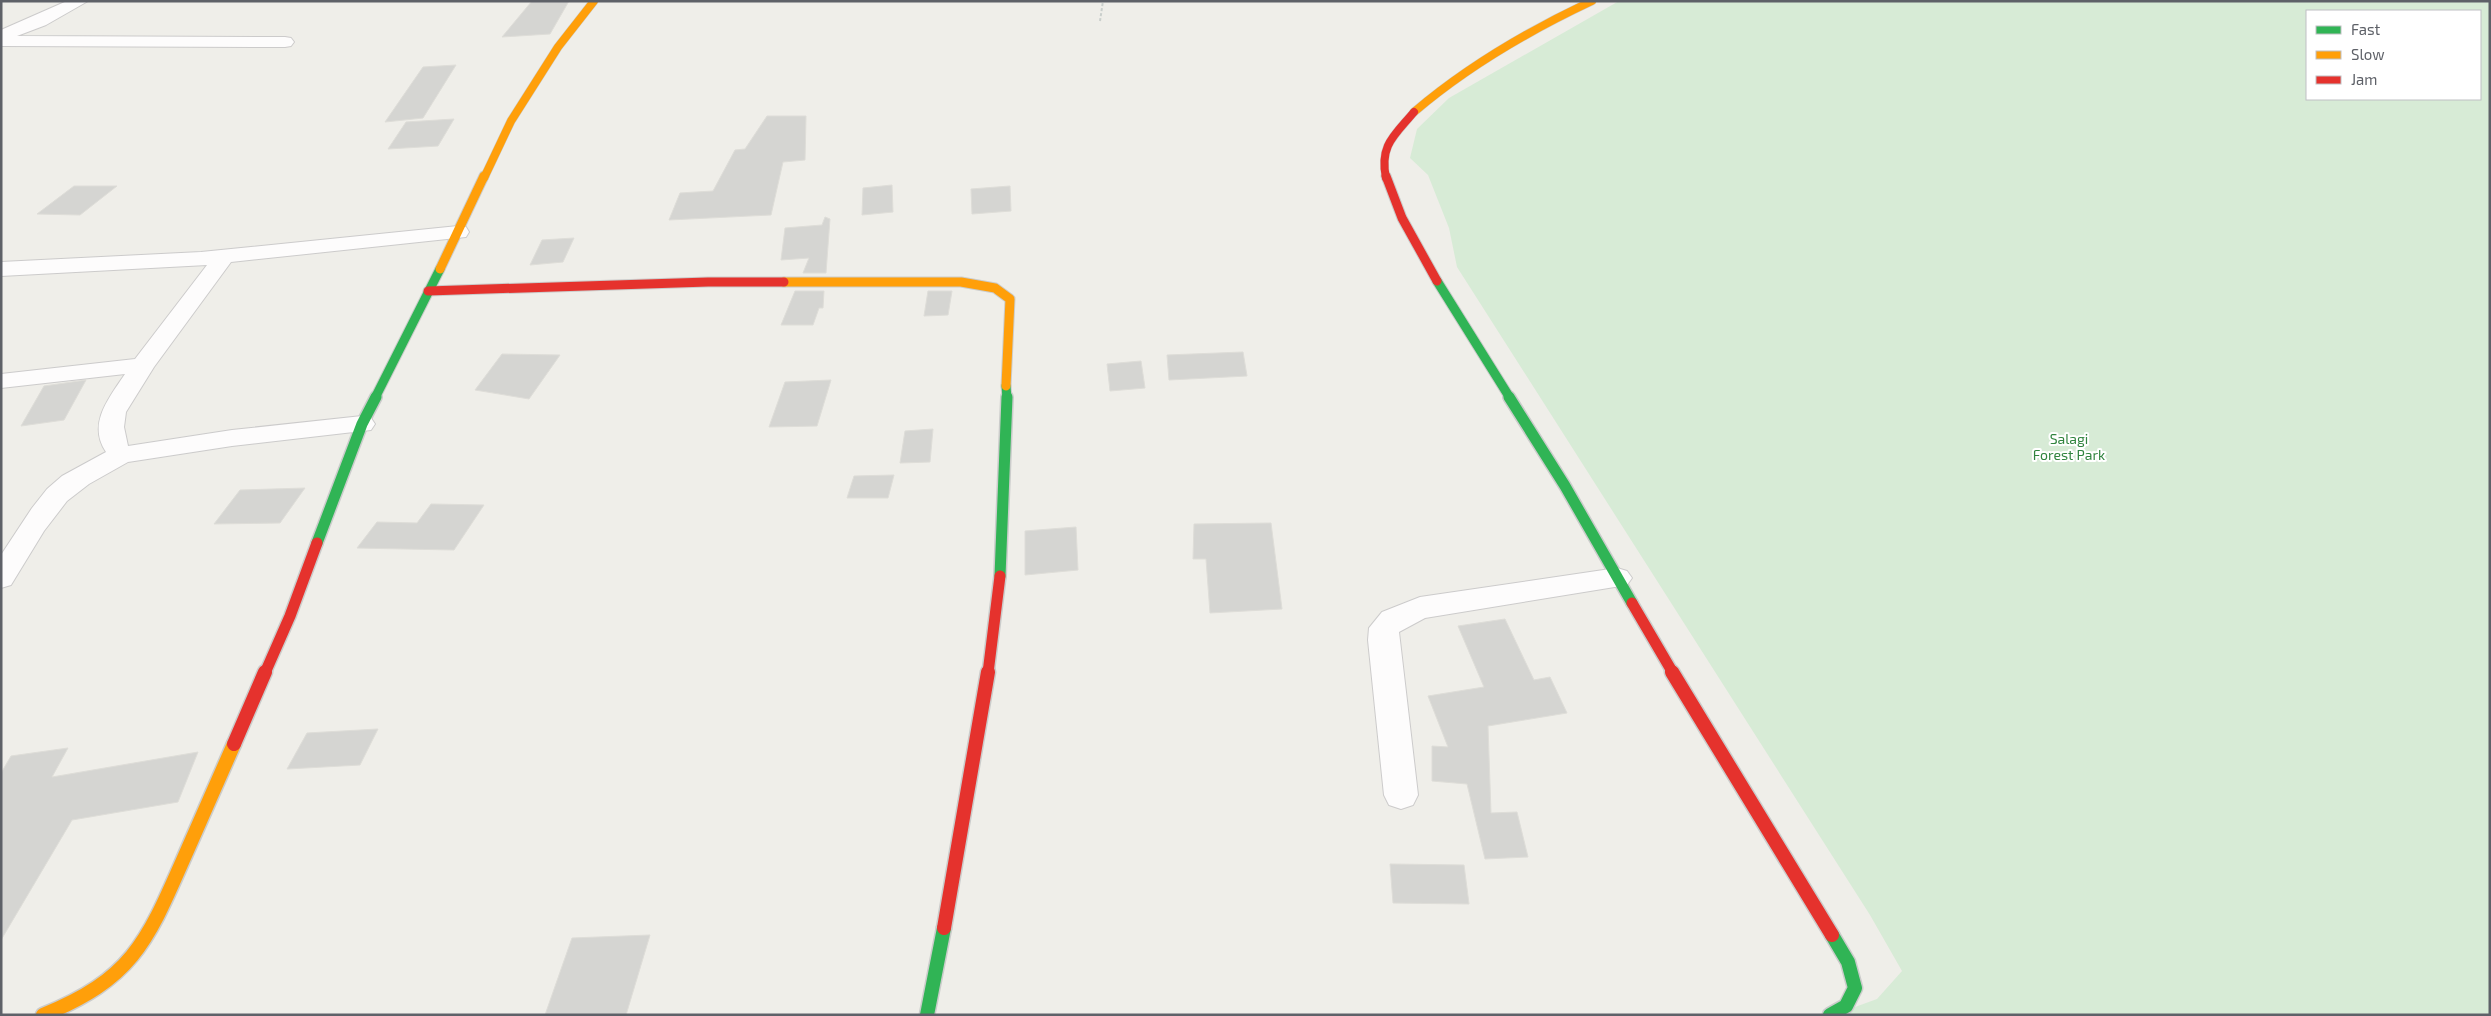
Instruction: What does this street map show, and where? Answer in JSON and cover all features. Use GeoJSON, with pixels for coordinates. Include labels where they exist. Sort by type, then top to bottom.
{"type":"FeatureCollection","features":[{"type":"Feature","properties":{"kind":"street"},"geometry":{"type":"LineString","coordinates":[[1,36],[40,21],[80,1]]}},
{"type":"Feature","properties":{"kind":"street"},"geometry":{"type":"LineString","coordinates":[[43,1015],[84,997],[124,965],[145,941],[202,818],[290,616],[362,424],[511,121],[558,47],[594,1]]}},
{"type":"Feature","properties":{"kind":"street"},"geometry":{"type":"LineString","coordinates":[[1592,1],[1540,25],[1450,80],[1419,106],[1384,150],[1384,169],[1391,191],[1416,247],[1535,437],[1696,715],[1802,883],[1848,962],[1855,988],[1846,1006],[1830,1015]]}},
{"type":"Feature","properties":{"kind":"street"},"geometry":{"type":"LineString","coordinates":[[1,41],[285,42]]}},
{"type":"Feature","properties":{"kind":"street"},"geometry":{"type":"LineString","coordinates":[[1,269],[224,256],[458,232]]}},
{"type":"Feature","properties":{"kind":"street"},"geometry":{"type":"LineString","coordinates":[[122,454],[116,448],[110,427],[113,412],[143,365],[224,256]]}},
{"type":"Feature","properties":{"kind":"street"},"geometry":{"type":"LineString","coordinates":[[428,291],[708,282],[961,282],[995,288],[1010,299],[1011,324],[1006,363],[1008,411],[1002,542],[992,653],[972,778],[928,1015]]}},
{"type":"Feature","properties":{"kind":"street"},"geometry":{"type":"LineString","coordinates":[[1,381],[143,365]]}},
{"type":"Feature","properties":{"kind":"street"},"geometry":{"type":"LineString","coordinates":[[1,578],[39,518],[58,494],[79,478],[122,454],[232,438],[362,424]]}},
{"type":"Feature","properties":{"kind":"street"},"geometry":{"type":"LineString","coordinates":[[1401,796],[1383,640],[1384,628],[1393,620],[1420,608],[1617,578]]}},
{"type":"Feature","properties":{"kind":"path"},"geometry":{"type":"LineString","coordinates":[[1100,21],[1103,1]]}},
{"type":"Feature","properties":{"kind":"green space","name":"Salagi Forest Park"},"geometry":{"type":"Polygon","coordinates":[[[1619,1],[2490,1],[2490,1015],[1833,1015],[1877,999],[1902,971],[1870,915],[1457,267],[1449,228],[1428,175],[1410,158],[1417,129],[1449,98],[1619,1]]]}},
{"type":"Feature","properties":{"kind":"building"},"geometry":{"type":"Polygon","coordinates":[[[532,1],[569,1],[550,34],[502,37],[532,1]]]}},
{"type":"Feature","properties":{"kind":"building"},"geometry":{"type":"Polygon","coordinates":[[[456,65],[423,118],[385,122],[423,67],[456,65]]]}},
{"type":"Feature","properties":{"kind":"building"},"geometry":{"type":"Polygon","coordinates":[[[767,116],[806,116],[805,160],[783,162],[771,215],[669,220],[680,193],[713,191],[735,150],[745,149],[767,116]]]}},
{"type":"Feature","properties":{"kind":"building"},"geometry":{"type":"Polygon","coordinates":[[[454,119],[438,146],[388,149],[406,122],[454,119]]]}},
{"type":"Feature","properties":{"kind":"building"},"geometry":{"type":"Polygon","coordinates":[[[892,185],[893,212],[862,215],[863,188],[892,185]]]}},
{"type":"Feature","properties":{"kind":"building"},"geometry":{"type":"Polygon","coordinates":[[[74,186],[117,186],[80,215],[37,214],[74,186]]]}},
{"type":"Feature","properties":{"kind":"building"},"geometry":{"type":"Polygon","coordinates":[[[1010,186],[1011,211],[972,214],[971,189],[1010,186]]]}},
{"type":"Feature","properties":{"kind":"building"},"geometry":{"type":"Polygon","coordinates":[[[825,217],[830,219],[826,273],[803,273],[809,258],[781,260],[785,228],[822,225],[825,217]]]}},
{"type":"Feature","properties":{"kind":"building"},"geometry":{"type":"Polygon","coordinates":[[[574,238],[563,262],[530,265],[542,240],[574,238]]]}},
{"type":"Feature","properties":{"kind":"building"},"geometry":{"type":"Polygon","coordinates":[[[795,291],[824,291],[823,308],[819,308],[813,325],[781,325],[795,291]]]}},
{"type":"Feature","properties":{"kind":"building"},"geometry":{"type":"Polygon","coordinates":[[[928,291],[952,291],[948,315],[924,316],[928,291]]]}},
{"type":"Feature","properties":{"kind":"building"},"geometry":{"type":"Polygon","coordinates":[[[1243,352],[1247,376],[1169,380],[1167,355],[1243,352]]]}},
{"type":"Feature","properties":{"kind":"building"},"geometry":{"type":"Polygon","coordinates":[[[502,354],[560,355],[529,399],[475,390],[502,354]]]}},
{"type":"Feature","properties":{"kind":"building"},"geometry":{"type":"Polygon","coordinates":[[[1141,361],[1145,388],[1110,391],[1107,364],[1141,361]]]}},
{"type":"Feature","properties":{"kind":"building"},"geometry":{"type":"Polygon","coordinates":[[[86,380],[64,420],[21,426],[44,386],[86,380]]]}},
{"type":"Feature","properties":{"kind":"building"},"geometry":{"type":"Polygon","coordinates":[[[831,380],[817,426],[769,427],[785,382],[831,380]]]}},
{"type":"Feature","properties":{"kind":"building"},"geometry":{"type":"Polygon","coordinates":[[[933,429],[930,462],[900,463],[905,431],[933,429]]]}},
{"type":"Feature","properties":{"kind":"building"},"geometry":{"type":"Polygon","coordinates":[[[894,475],[888,498],[847,498],[854,476],[894,475]]]}},
{"type":"Feature","properties":{"kind":"building"},"geometry":{"type":"Polygon","coordinates":[[[305,488],[280,523],[214,524],[240,490],[305,488]]]}},
{"type":"Feature","properties":{"kind":"building"},"geometry":{"type":"Polygon","coordinates":[[[431,504],[484,505],[454,550],[357,548],[377,522],[417,523],[431,504]]]}},
{"type":"Feature","properties":{"kind":"building"},"geometry":{"type":"Polygon","coordinates":[[[1271,523],[1282,609],[1210,613],[1206,559],[1193,559],[1194,524],[1271,523]]]}},
{"type":"Feature","properties":{"kind":"building"},"geometry":{"type":"Polygon","coordinates":[[[1076,527],[1078,570],[1025,575],[1025,531],[1076,527]]]}},
{"type":"Feature","properties":{"kind":"building"},"geometry":{"type":"Polygon","coordinates":[[[1505,619],[1534,680],[1550,677],[1567,713],[1488,726],[1491,813],[1517,812],[1528,857],[1485,859],[1467,784],[1432,781],[1432,746],[1448,747],[1428,696],[1484,687],[1458,626],[1505,619]]]}},
{"type":"Feature","properties":{"kind":"building"},"geometry":{"type":"Polygon","coordinates":[[[378,729],[360,765],[287,769],[307,733],[378,729]]]}},
{"type":"Feature","properties":{"kind":"building"},"geometry":{"type":"Polygon","coordinates":[[[68,748],[52,777],[198,752],[178,802],[72,820],[1,940],[1,773],[11,756],[68,748]]]}},
{"type":"Feature","properties":{"kind":"building"},"geometry":{"type":"Polygon","coordinates":[[[1390,864],[1464,865],[1469,904],[1393,903],[1390,864]]]}},
{"type":"Feature","properties":{"kind":"building"},"geometry":{"type":"Polygon","coordinates":[[[650,935],[626,1015],[545,1015],[572,938],[650,935]]]}},
{"type":"Feature","properties":{"kind":"traffic: fast"},"geometry":{"type":"LineString","coordinates":[[317,543],[362,424],[440,269]]}},
{"type":"Feature","properties":{"kind":"traffic: fast"},"geometry":{"type":"LineString","coordinates":[[1437,281],[1565,486],[1632,603]]}},
{"type":"Feature","properties":{"kind":"traffic: fast"},"geometry":{"type":"LineString","coordinates":[[1000,576],[1008,411],[1006,386]]}},
{"type":"Feature","properties":{"kind":"traffic: fast"},"geometry":{"type":"LineString","coordinates":[[927,1015],[944,928]]}},
{"type":"Feature","properties":{"kind":"traffic: fast"},"geometry":{"type":"LineString","coordinates":[[1830,1015],[1846,1006],[1855,988],[1848,962],[1832,935]]}},
{"type":"Feature","properties":{"kind":"traffic: slow"},"geometry":{"type":"LineString","coordinates":[[440,269],[511,121],[558,47],[594,1]]}},
{"type":"Feature","properties":{"kind":"traffic: slow"},"geometry":{"type":"LineString","coordinates":[[1414,112],[1450,81],[1540,25],[1592,1]]}},
{"type":"Feature","properties":{"kind":"traffic: slow"},"geometry":{"type":"LineString","coordinates":[[784,282],[961,282],[995,288],[1010,299],[1006,386]]}},
{"type":"Feature","properties":{"kind":"traffic: slow"},"geometry":{"type":"LineString","coordinates":[[43,1015],[69,1004],[94,990],[117,972],[137,952],[162,911],[234,744]]}},
{"type":"Feature","properties":{"kind":"traffic: jam"},"geometry":{"type":"LineString","coordinates":[[1414,112],[1386,148],[1384,152],[1384,166],[1387,182],[1402,218],[1437,281]]}},
{"type":"Feature","properties":{"kind":"traffic: jam"},"geometry":{"type":"LineString","coordinates":[[428,291],[708,282],[784,282]]}},
{"type":"Feature","properties":{"kind":"traffic: jam"},"geometry":{"type":"LineString","coordinates":[[234,744],[290,616],[317,543]]}},
{"type":"Feature","properties":{"kind":"traffic: jam"},"geometry":{"type":"LineString","coordinates":[[944,928],[983,709],[1000,576]]}},
{"type":"Feature","properties":{"kind":"traffic: jam"},"geometry":{"type":"LineString","coordinates":[[1632,603],[1697,715],[1832,935]]}}]}
